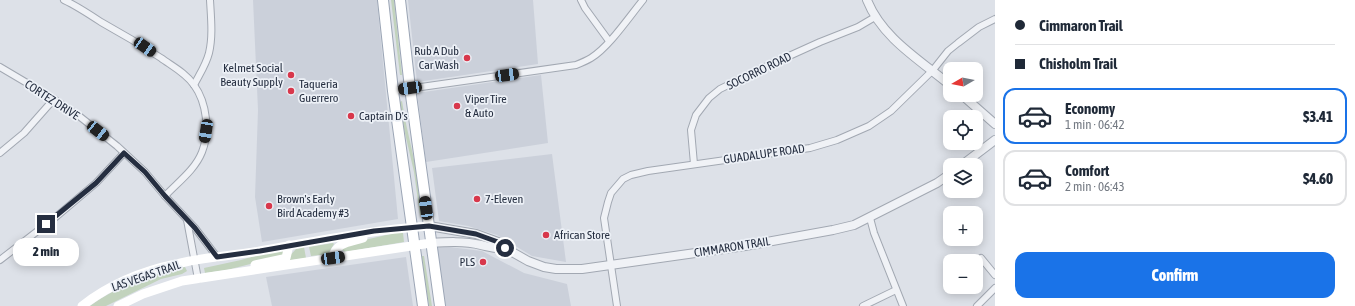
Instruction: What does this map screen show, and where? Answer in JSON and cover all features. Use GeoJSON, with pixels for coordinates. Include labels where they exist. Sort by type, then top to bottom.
{"type":"FeatureCollection","features":[{"type":"Feature","properties":{"kind":"main road"},"geometry":{"type":"LineString","coordinates":[[383,0],[393,91],[423,306]]}},
{"type":"Feature","properties":{"kind":"main road"},"geometry":{"type":"LineString","coordinates":[[400,0],[410,88],[440,306]]}},
{"type":"Feature","properties":{"kind":"main road","name":"LAS VEGAS TRAIL"},"geometry":{"type":"LineString","coordinates":[[82,306],[94,296],[116,284],[166,266],[374,231],[429,226]]}},
{"type":"Feature","properties":{"kind":"main road"},"geometry":{"type":"LineString","coordinates":[[333,258],[334,252],[340,245],[367,238],[374,231]]}},
{"type":"Feature","properties":{"kind":"main road","name":"LAS VEGAS TRAIL"},"geometry":{"type":"LineString","coordinates":[[118,306],[143,294],[182,281],[431,243]]}},
{"type":"Feature","properties":{"kind":"main road"},"geometry":{"type":"LineString","coordinates":[[248,272],[253,266],[286,258],[288,255],[289,245]]}},
{"type":"Feature","properties":{"kind":"street"},"geometry":{"type":"LineString","coordinates":[[64,0],[145,47],[178,70],[194,85],[201,98],[204,107],[206,131],[201,153],[189,172],[165,196]]}},
{"type":"Feature","properties":{"kind":"street"},"geometry":{"type":"LineString","coordinates":[[194,85],[209,54],[211,41],[210,0]]}},
{"type":"Feature","properties":{"kind":"street"},"geometry":{"type":"LineString","coordinates":[[580,0],[609,41]]}},
{"type":"Feature","properties":{"kind":"street"},"geometry":{"type":"LineString","coordinates":[[393,91],[576,65],[591,58],[609,41],[643,0]]}},
{"type":"Feature","properties":{"kind":"street"},"geometry":{"type":"LineString","coordinates":[[867,0],[875,17],[890,36],[943,79]]}},
{"type":"Feature","properties":{"kind":"street","name":"SOCORRO ROAD"},"geometry":{"type":"LineString","coordinates":[[694,164],[691,130],[696,115],[709,98],[720,90],[767,66],[858,27],[875,17]]}},
{"type":"Feature","properties":{"kind":"street","name":"GUADALUPE ROAD"},"geometry":{"type":"LineString","coordinates":[[617,306],[604,218],[611,193],[623,179],[631,175],[648,171],[810,148],[837,140],[869,126],[882,118],[933,70],[948,51],[979,27],[995,19]]}},
{"type":"Feature","properties":{"kind":"street","name":"CORTEZ DRIVE"},"geometry":{"type":"LineString","coordinates":[[0,67],[54,99],[117,146],[145,172],[195,228],[217,257]]}},
{"type":"Feature","properties":{"kind":"street"},"geometry":{"type":"LineString","coordinates":[[0,152],[24,132],[54,99]]}},
{"type":"Feature","properties":{"kind":"street"},"geometry":{"type":"LineString","coordinates":[[970,102],[995,124]]}},
{"type":"Feature","properties":{"kind":"street"},"geometry":{"type":"LineString","coordinates":[[971,158],[995,140]]}},
{"type":"Feature","properties":{"kind":"street"},"geometry":{"type":"LineString","coordinates":[[0,260],[57,216],[96,183],[124,153]]}},
{"type":"Feature","properties":{"kind":"street","name":"CIMMARON TRAIL"},"geometry":{"type":"LineString","coordinates":[[429,226],[476,234],[498,242],[505,248],[528,261],[556,269],[582,269],[746,246],[854,225],[943,179]]}},
{"type":"Feature","properties":{"kind":"street"},"geometry":{"type":"LineString","coordinates":[[870,218],[874,233],[903,306]]}},
{"type":"Feature","properties":{"kind":"street"},"geometry":{"type":"LineString","coordinates":[[187,220],[198,279]]}},
{"type":"Feature","properties":{"kind":"street","name":"CIMMARON TRAIL"},"geometry":{"type":"LineString","coordinates":[[431,243],[459,242],[481,245],[494,249],[505,248]]}},
{"type":"Feature","properties":{"kind":"street"},"geometry":{"type":"LineString","coordinates":[[983,260],[995,274]]}},
{"type":"Feature","properties":{"kind":"street"},"geometry":{"type":"LineString","coordinates":[[977,306],[995,288]]}},
{"type":"Feature","properties":{"kind":"street"},"geometry":{"type":"LineString","coordinates":[[863,306],[896,290]]}},
{"type":"Feature","properties":{"kind":"shaded area"},"geometry":{"type":"Polygon","coordinates":[[[253,0],[377,0],[398,219],[262,242],[255,197],[258,110],[253,0]]]}},
{"type":"Feature","properties":{"kind":"shaded area"},"geometry":{"type":"Polygon","coordinates":[[[408,0],[533,0],[538,64],[417,82],[408,0]]]}},
{"type":"Feature","properties":{"kind":"shaded area"},"geometry":{"type":"Polygon","coordinates":[[[541,75],[548,143],[426,162],[417,93],[541,75]]]}},
{"type":"Feature","properties":{"kind":"shaded area"},"geometry":{"type":"Polygon","coordinates":[[[552,154],[566,262],[532,256],[497,235],[468,226],[439,221],[432,168],[552,154]]]}},
{"type":"Feature","properties":{"kind":"shaded area"},"geometry":{"type":"Polygon","coordinates":[[[433,245],[482,251],[524,273],[567,284],[571,306],[442,306],[433,245]]]}},
{"type":"Feature","properties":{"kind":"shaded area"},"geometry":{"type":"Polygon","coordinates":[[[406,257],[413,306],[272,306],[266,277],[406,257]]]}},
{"type":"Feature","properties":{"kind":"green space"},"geometry":{"type":"Polygon","coordinates":[[[391,0],[394,0],[402,75],[400,75],[391,0]]]}},
{"type":"Feature","properties":{"kind":"green space"},"geometry":{"type":"Polygon","coordinates":[[[402,101],[415,164],[422,215],[420,215],[414,172],[404,129],[400,102],[402,101]]]}},
{"type":"Feature","properties":{"kind":"green space"},"geometry":{"type":"Polygon","coordinates":[[[399,232],[403,233],[404,242],[345,252],[341,249],[356,242],[399,232]]]}},
{"type":"Feature","properties":{"kind":"green space"},"geometry":{"type":"Polygon","coordinates":[[[334,244],[328,254],[311,256],[309,247],[334,244]]]}},
{"type":"Feature","properties":{"kind":"green space"},"geometry":{"type":"Polygon","coordinates":[[[304,247],[306,258],[285,261],[296,249],[304,247]]]}},
{"type":"Feature","properties":{"kind":"green space"},"geometry":{"type":"Polygon","coordinates":[[[283,251],[284,254],[278,257],[227,270],[205,273],[204,268],[261,254],[283,251]]]}},
{"type":"Feature","properties":{"kind":"green space"},"geometry":{"type":"Polygon","coordinates":[[[421,256],[424,256],[432,306],[429,306],[421,256]]]}},
{"type":"Feature","properties":{"kind":"green space"},"geometry":{"type":"Polygon","coordinates":[[[185,267],[187,271],[182,274],[161,279],[106,306],[90,306],[101,298],[135,281],[159,273],[185,267]]]}},
{"type":"Feature","properties":{"kind":"place","name":"Rub A Dub Car Wash"},"geometry":{"type":"Point","coordinates":[467,58]}},
{"type":"Feature","properties":{"kind":"place","name":"Kelmet Social Beauty Supply"},"geometry":{"type":"Point","coordinates":[291,75]}},
{"type":"Feature","properties":{"kind":"place","name":"Taqueria Guerrero"},"geometry":{"type":"Point","coordinates":[291,91]}},
{"type":"Feature","properties":{"kind":"place","name":"Viper Tire & Auto"},"geometry":{"type":"Point","coordinates":[457,106]}},
{"type":"Feature","properties":{"kind":"place","name":"Captain D's"},"geometry":{"type":"Point","coordinates":[351,116]}},
{"type":"Feature","properties":{"kind":"place","name":"7-Eleven"},"geometry":{"type":"Point","coordinates":[477,199]}},
{"type":"Feature","properties":{"kind":"place","name":"Brown's Early Bird Academy #3"},"geometry":{"type":"Point","coordinates":[269,206]}},
{"type":"Feature","properties":{"kind":"place","name":"African Store"},"geometry":{"type":"Point","coordinates":[546,235]}},
{"type":"Feature","properties":{"kind":"place","name":"PLS"},"geometry":{"type":"Point","coordinates":[483,262]}},
{"type":"Feature","properties":{"kind":"route"},"geometry":{"type":"LineString","coordinates":[[46,224],[96,183],[124,153],[145,172],[195,228],[217,257],[374,231],[429,226],[476,234],[498,242],[505,248]]}}]}
